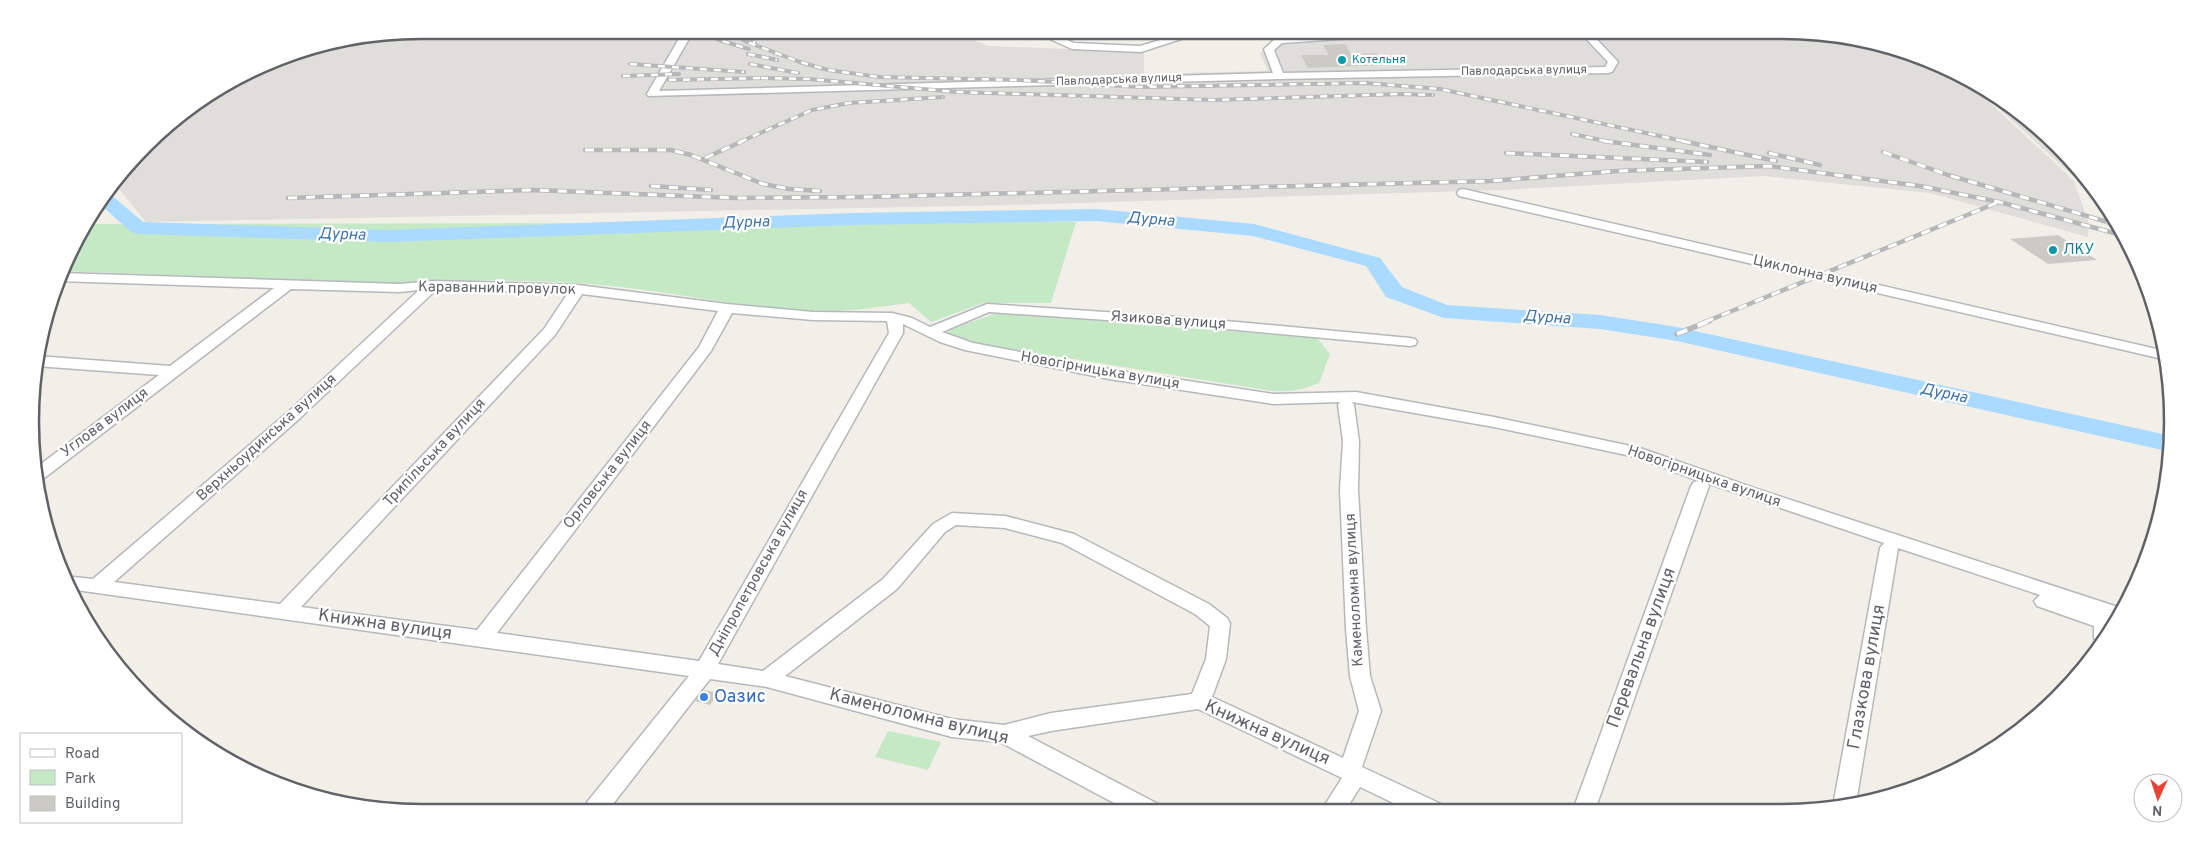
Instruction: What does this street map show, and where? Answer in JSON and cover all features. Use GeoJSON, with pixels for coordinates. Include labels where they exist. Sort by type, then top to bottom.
{"type":"FeatureCollection","features":[{"type":"Feature","properties":{"kind":"street","name":"Павлодарська вулиця"},"geometry":{"type":"LineString","coordinates":[[684,39],[652,94],[1279,76],[1608,70],[1613,62],[1592,39]]}},
{"type":"Feature","properties":{"kind":"street"},"geometry":{"type":"LineString","coordinates":[[1056,39],[1072,46],[1141,48],[1172,39]]}},
{"type":"Feature","properties":{"kind":"street"},"geometry":{"type":"LineString","coordinates":[[1279,76],[1269,49],[1279,40],[1294,39]]}},
{"type":"Feature","properties":{"kind":"street","name":"Циклонна вулиця"},"geometry":{"type":"LineString","coordinates":[[1463,193],[2158,354]]}},
{"type":"Feature","properties":{"kind":"street","name":"Караванний провулок"},"geometry":{"type":"LineString","coordinates":[[67,277],[400,288],[433,285],[578,289],[727,308],[813,316],[892,317],[930,332]]}},
{"type":"Feature","properties":{"kind":"street","name":"Углова вулиця"},"geometry":{"type":"LineString","coordinates":[[42,471],[287,284]]}},
{"type":"Feature","properties":{"kind":"street","name":"Верхньоудинська вулиця"},"geometry":{"type":"LineString","coordinates":[[97,586],[293,416],[433,285]]}},
{"type":"Feature","properties":{"kind":"street","name":"Трипільська вулиця"},"geometry":{"type":"LineString","coordinates":[[286,612],[550,332],[578,289]]}},
{"type":"Feature","properties":{"kind":"street","name":"Орловська вулиця"},"geometry":{"type":"LineString","coordinates":[[482,638],[706,348],[727,308]]}},
{"type":"Feature","properties":{"kind":"street","name":"Язикова вулиця"},"geometry":{"type":"LineString","coordinates":[[930,332],[987,308],[1194,322],[1410,342]]}},
{"type":"Feature","properties":{"kind":"street","name":"Дніпропетровська вулиця"},"geometry":{"type":"LineString","coordinates":[[599,804],[704,671],[896,333],[896,326],[892,317]]}},
{"type":"Feature","properties":{"kind":"street","name":"Новогірницька вулиця"},"geometry":{"type":"LineString","coordinates":[[930,332],[970,347],[1099,372],[1274,399],[1346,405],[1434,417],[1628,460],[2107,623]]}},
{"type":"Feature","properties":{"kind":"street","name":"Углова вулиця"},"geometry":{"type":"LineString","coordinates":[[44,362],[173,371]]}},
{"type":"Feature","properties":{"kind":"street","name":"Новогірницька вулиця"},"geometry":{"type":"LineString","coordinates":[[1274,399],[1356,397],[1494,422],[1640,453],[2107,623]]}},
{"type":"Feature","properties":{"kind":"street","name":"Каменоломна вулиця"},"geometry":{"type":"LineString","coordinates":[[1336,804],[1353,773],[1370,711],[1360,676],[1356,630],[1348,490],[1351,441],[1346,405]]}},
{"type":"Feature","properties":{"kind":"street","name":"Перевальна вулиця"},"geometry":{"type":"LineString","coordinates":[[1586,804],[1700,486]]}},
{"type":"Feature","properties":{"kind":"street"},"geometry":{"type":"LineString","coordinates":[[767,679],[890,584],[939,528],[952,519],[1005,522],[1068,538],[1202,609],[1220,623],[1216,659],[1200,701]]}},
{"type":"Feature","properties":{"kind":"street","name":"Глазкова вулиця"},"geometry":{"type":"LineString","coordinates":[[1845,799],[1889,548]]}},
{"type":"Feature","properties":{"kind":"street","name":"Книжна вулиця"},"geometry":{"type":"LineString","coordinates":[[75,583],[482,638],[704,671]]}},
{"type":"Feature","properties":{"kind":"street","name":"Каменоломна вулиця"},"geometry":{"type":"LineString","coordinates":[[704,671],[767,679],[952,728],[1004,734],[1137,804]]}},
{"type":"Feature","properties":{"kind":"street","name":"Книжна вулиця"},"geometry":{"type":"LineString","coordinates":[[1004,734],[1051,722],[1200,701],[1418,804]]}},
{"type":"Feature","properties":{"kind":"shaded area"},"geometry":{"type":"Polygon","coordinates":[[[422,39],[972,39],[988,46],[1144,52],[1144,74],[1268,71],[1260,53],[1277,40],[1291,39],[1782,39],[1831,42],[1881,52],[1928,68],[1973,90],[1983,96],[2074,181],[2089,224],[2088,237],[1930,193],[1764,176],[1503,190],[1012,205],[146,222],[118,188],[151,151],[188,118],[230,90],[275,68],[322,52],[372,42],[422,39]]]}},
{"type":"Feature","properties":{"kind":"shaded area"},"geometry":{"type":"Polygon","coordinates":[[[1990,101],[2034,134],[2076,177],[1990,101]]]}},
{"type":"Feature","properties":{"kind":"green space"},"geometry":{"type":"Polygon","coordinates":[[[1076,222],[1051,303],[983,303],[931,322],[909,303],[873,308],[812,311],[756,306],[567,282],[496,281],[401,284],[70,271],[94,224],[1076,222]]]}},
{"type":"Feature","properties":{"kind":"green space"},"geometry":{"type":"Polygon","coordinates":[[[997,313],[1317,338],[1330,354],[1319,383],[1296,390],[1272,391],[956,340],[947,335],[951,329],[997,313]]]}},
{"type":"Feature","properties":{"kind":"green space"},"geometry":{"type":"Polygon","coordinates":[[[888,731],[941,742],[928,770],[875,757],[888,731]]]}},
{"type":"Feature","properties":{"kind":"building","name":"Котельня"},"geometry":{"type":"Polygon","coordinates":[[[1345,44],[1351,54],[1376,53],[1385,65],[1308,68],[1301,55],[1329,55],[1323,45],[1345,44]]]}},
{"type":"Feature","properties":{"kind":"building","name":"ЛКУ"},"geometry":{"type":"Polygon","coordinates":[[[2058,235],[2097,260],[2048,264],[2010,239],[2058,235]]]}},
{"type":"Feature","properties":{"kind":"building","name":"Оазис"},"geometry":{"type":"Polygon","coordinates":[[[704,690],[718,693],[710,705],[695,701],[704,690]]]}},
{"type":"Feature","properties":{"kind":"waterway","name":"Дурна"},"geometry":{"type":"LineString","coordinates":[[109,201],[138,228],[389,236],[852,219],[1097,215],[1254,230],[1373,262],[1394,292],[1444,311],[1600,322],[1677,334],[2163,442]]}},
{"type":"Feature","properties":{"kind":"railway"},"geometry":{"type":"LineString","coordinates":[[717,39],[749,49]]}},
{"type":"Feature","properties":{"kind":"railway"},"geometry":{"type":"LineString","coordinates":[[741,39],[800,62],[828,70],[879,77],[1018,80],[1141,87],[1365,83],[1440,89],[1688,142]]}},
{"type":"Feature","properties":{"kind":"railway"},"geometry":{"type":"LineString","coordinates":[[750,39],[755,43]]}},
{"type":"Feature","properties":{"kind":"railway"},"geometry":{"type":"LineString","coordinates":[[748,54],[777,60]]}},
{"type":"Feature","properties":{"kind":"railway"},"geometry":{"type":"LineString","coordinates":[[630,64],[744,72]]}},
{"type":"Feature","properties":{"kind":"railway"},"geometry":{"type":"LineString","coordinates":[[750,64],[798,73]]}},
{"type":"Feature","properties":{"kind":"railway"},"geometry":{"type":"LineString","coordinates":[[623,76],[679,74]]}},
{"type":"Feature","properties":{"kind":"railway"},"geometry":{"type":"LineString","coordinates":[[669,80],[763,78]]}},
{"type":"Feature","properties":{"kind":"railway"},"geometry":{"type":"LineString","coordinates":[[763,78],[809,79],[957,92],[1214,100],[1401,94],[1433,95]]}},
{"type":"Feature","properties":{"kind":"railway"},"geometry":{"type":"LineString","coordinates":[[740,142],[812,110],[849,103],[943,97]]}},
{"type":"Feature","properties":{"kind":"railway"},"geometry":{"type":"LineString","coordinates":[[1572,134],[1607,141]]}},
{"type":"Feature","properties":{"kind":"railway"},"geometry":{"type":"LineString","coordinates":[[705,158],[743,141]]}},
{"type":"Feature","properties":{"kind":"railway"},"geometry":{"type":"LineString","coordinates":[[1607,141],[1710,155]]}},
{"type":"Feature","properties":{"kind":"railway"},"geometry":{"type":"LineString","coordinates":[[1682,141],[1776,161]]}},
{"type":"Feature","properties":{"kind":"railway"},"geometry":{"type":"LineString","coordinates":[[585,150],[671,150],[691,155],[763,184],[789,189],[820,191]]}},
{"type":"Feature","properties":{"kind":"railway"},"geometry":{"type":"LineString","coordinates":[[1883,152],[1948,175],[2108,222]]}},
{"type":"Feature","properties":{"kind":"railway"},"geometry":{"type":"LineString","coordinates":[[1506,153],[1707,162]]}},
{"type":"Feature","properties":{"kind":"railway"},"geometry":{"type":"LineString","coordinates":[[1769,153],[1820,165]]}},
{"type":"Feature","properties":{"kind":"railway"},"geometry":{"type":"LineString","coordinates":[[288,198],[533,190],[736,198],[865,197],[1491,181],[1617,171],[1768,166],[1920,186],[1999,202]]}},
{"type":"Feature","properties":{"kind":"railway"},"geometry":{"type":"LineString","coordinates":[[651,186],[711,190]]}},
{"type":"Feature","properties":{"kind":"railway"},"geometry":{"type":"LineString","coordinates":[[1705,322],[1999,202]]}},
{"type":"Feature","properties":{"kind":"railway"},"geometry":{"type":"LineString","coordinates":[[1999,202],[2115,233]]}},
{"type":"Feature","properties":{"kind":"railway"},"geometry":{"type":"LineString","coordinates":[[1677,334],[1709,321]]}},
{"type":"Feature","properties":{"kind":"place","name":"Котельня"},"geometry":{"type":"Point","coordinates":[1342,60]}},
{"type":"Feature","properties":{"kind":"place","name":"ЛКУ"},"geometry":{"type":"Point","coordinates":[2053,250]}},
{"type":"Feature","properties":{"kind":"place","name":"Оазис"},"geometry":{"type":"Point","coordinates":[704,697]}}]}
